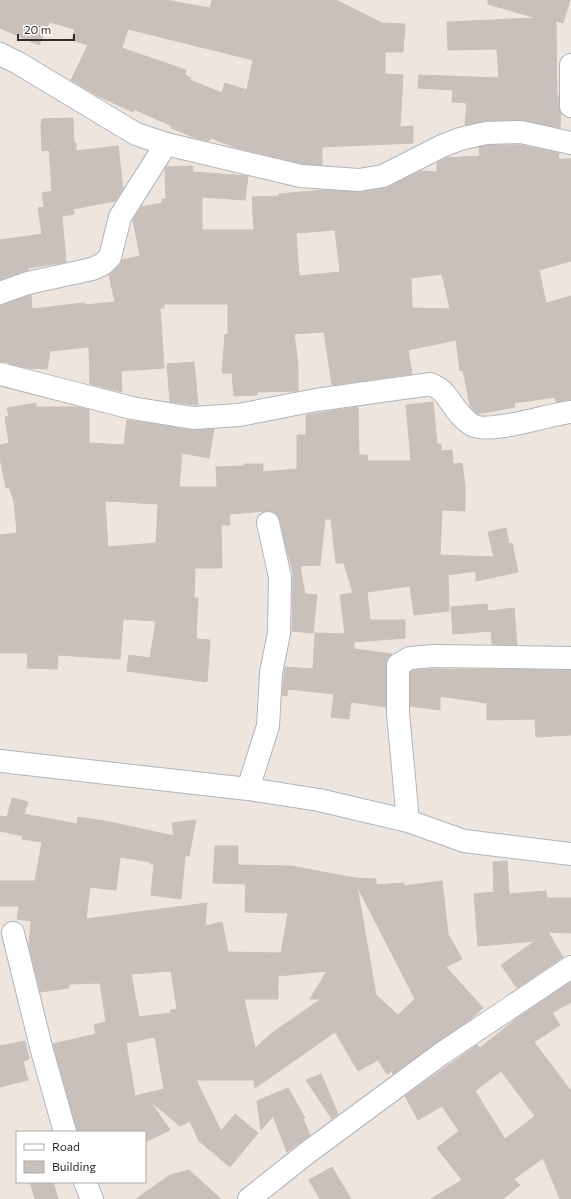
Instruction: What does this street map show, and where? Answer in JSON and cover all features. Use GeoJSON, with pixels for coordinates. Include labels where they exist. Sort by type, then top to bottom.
{"type":"FeatureCollection","features":[{"type":"Feature","properties":{"kind":"street"},"geometry":{"type":"LineString","coordinates":[[0,54],[18,63],[122,127],[136,134],[166,144],[301,176],[359,180],[383,176],[442,146],[460,139],[486,133],[521,132],[571,143]]}},
{"type":"Feature","properties":{"kind":"street"},"geometry":{"type":"LineString","coordinates":[[571,65],[571,106]]}},
{"type":"Feature","properties":{"kind":"street"},"geometry":{"type":"LineString","coordinates":[[0,293],[28,283],[92,269],[103,264],[110,257],[120,216],[166,144]]}},
{"type":"Feature","properties":{"kind":"street"},"geometry":{"type":"LineString","coordinates":[[0,374],[132,408],[193,418],[239,415],[316,400],[431,384],[443,391],[457,412],[472,425],[482,428],[499,427],[571,412]]}},
{"type":"Feature","properties":{"kind":"street"},"geometry":{"type":"LineString","coordinates":[[248,789],[268,726],[271,673],[279,633],[280,577],[268,523]]}},
{"type":"Feature","properties":{"kind":"street"},"geometry":{"type":"LineString","coordinates":[[408,821],[398,713],[398,665],[410,658],[434,656],[571,658]]}},
{"type":"Feature","properties":{"kind":"street"},"geometry":{"type":"LineString","coordinates":[[0,761],[248,789],[319,800],[408,821],[464,841],[571,854]]}},
{"type":"Feature","properties":{"kind":"street"},"geometry":{"type":"LineString","coordinates":[[13,933],[42,1054],[65,1131]]}},
{"type":"Feature","properties":{"kind":"street"},"geometry":{"type":"LineString","coordinates":[[249,1199],[313,1148],[434,1059],[571,967]]}},
{"type":"Feature","properties":{"kind":"street"},"geometry":{"type":"LineString","coordinates":[[85,1183],[92,1199]]}},
{"type":"Feature","properties":{"kind":"building"},"geometry":{"type":"Polygon","coordinates":[[[0,0],[166,0],[210,8],[212,0],[336,0],[382,23],[405,24],[403,52],[385,52],[385,74],[403,75],[400,127],[413,126],[413,143],[322,147],[322,165],[303,164],[234,147],[211,138],[209,141],[196,138],[171,128],[172,126],[134,109],[133,112],[96,95],[71,80],[88,45],[72,40],[75,29],[49,22],[39,45],[0,28],[0,0]],[[128,29],[122,48],[186,70],[185,75],[191,78],[190,80],[222,93],[225,83],[247,90],[253,60],[128,29]]]}},
{"type":"Feature","properties":{"kind":"building"},"geometry":{"type":"Polygon","coordinates":[[[488,0],[570,0],[563,23],[556,21],[557,95],[561,113],[560,128],[521,120],[485,121],[465,125],[467,103],[452,102],[453,90],[418,88],[419,75],[499,78],[497,49],[448,50],[447,22],[536,18],[488,4],[488,0]]]}},
{"type":"Feature","properties":{"kind":"building"},"geometry":{"type":"Polygon","coordinates":[[[73,118],[74,143],[76,143],[76,151],[118,146],[123,189],[115,201],[73,209],[74,214],[62,216],[66,262],[28,268],[28,270],[0,280],[0,240],[42,234],[38,208],[44,207],[42,193],[52,191],[49,150],[42,151],[42,119],[73,118]]]}},
{"type":"Feature","properties":{"kind":"building"},"geometry":{"type":"Polygon","coordinates":[[[488,145],[520,145],[559,153],[558,159],[571,159],[571,261],[539,270],[546,303],[571,296],[571,400],[556,402],[555,397],[514,403],[515,407],[477,414],[470,406],[463,370],[460,371],[456,340],[408,350],[412,374],[332,385],[324,332],[294,334],[298,364],[298,391],[257,392],[257,395],[234,396],[232,373],[222,373],[225,334],[228,335],[228,304],[164,304],[164,308],[160,308],[164,368],[121,371],[122,392],[90,384],[89,347],[50,351],[47,369],[26,368],[9,364],[9,362],[0,362],[0,305],[31,295],[32,309],[84,303],[85,305],[115,302],[109,275],[119,266],[122,260],[140,256],[133,220],[141,207],[162,203],[162,199],[166,199],[166,167],[192,166],[193,172],[248,176],[245,200],[202,197],[202,230],[254,230],[252,197],[279,196],[279,194],[324,190],[361,192],[385,188],[421,171],[437,172],[437,163],[446,158],[480,156],[479,147],[488,145]],[[335,230],[296,233],[299,276],[340,272],[335,230]],[[442,274],[411,278],[412,308],[450,309],[442,274]]]}},
{"type":"Feature","properties":{"kind":"building"},"geometry":{"type":"Polygon","coordinates":[[[194,362],[198,405],[170,402],[167,364],[194,362]]]}},
{"type":"Feature","properties":{"kind":"building"},"geometry":{"type":"Polygon","coordinates":[[[433,402],[437,444],[441,444],[441,451],[452,450],[453,464],[462,463],[465,485],[465,511],[442,510],[440,555],[494,557],[488,532],[506,528],[509,544],[512,543],[518,572],[476,581],[476,571],[448,575],[449,611],[414,615],[410,586],[367,592],[370,620],[405,620],[405,638],[354,642],[354,649],[392,654],[387,659],[386,665],[386,707],[351,702],[349,719],[331,717],[334,694],[288,689],[287,696],[282,695],[285,667],[313,669],[315,633],[345,634],[340,595],[353,593],[344,563],[336,563],[331,519],[325,519],[320,565],[300,566],[305,594],[317,595],[313,633],[292,631],[293,572],[277,515],[272,511],[229,514],[230,525],[221,525],[222,568],[195,568],[194,598],[198,598],[196,639],[210,640],[207,682],[127,671],[129,655],[150,658],[156,621],[123,619],[120,659],[58,655],[57,669],[27,668],[28,653],[0,653],[0,535],[17,533],[14,501],[9,487],[6,488],[0,458],[0,445],[9,443],[5,417],[9,416],[7,408],[36,403],[36,407],[78,407],[89,410],[89,443],[124,445],[127,420],[191,430],[214,429],[209,458],[182,453],[179,487],[217,487],[216,467],[244,466],[244,464],[263,464],[263,472],[297,469],[297,435],[306,435],[306,415],[358,407],[359,455],[367,455],[368,461],[411,461],[406,405],[433,402]],[[105,501],[108,547],[156,543],[158,504],[105,501]]]}},
{"type":"Feature","properties":{"kind":"building"},"geometry":{"type":"Polygon","coordinates":[[[487,604],[488,611],[514,608],[517,645],[492,644],[491,631],[453,634],[451,607],[487,604]]]}},
{"type":"Feature","properties":{"kind":"building"},"geometry":{"type":"Polygon","coordinates":[[[414,670],[571,670],[571,735],[536,737],[535,719],[487,720],[487,703],[440,696],[440,710],[410,706],[410,672],[414,670]]]}},
{"type":"Feature","properties":{"kind":"building"},"geometry":{"type":"Polygon","coordinates":[[[12,798],[28,802],[24,814],[77,824],[78,817],[105,821],[174,836],[172,823],[196,820],[189,856],[185,856],[181,899],[151,895],[154,864],[150,864],[151,862],[120,857],[116,890],[90,887],[86,919],[207,903],[205,926],[222,922],[228,952],[281,953],[288,913],[245,912],[246,884],[213,883],[215,846],[238,846],[238,865],[291,866],[355,878],[376,879],[376,885],[404,883],[404,886],[442,881],[448,934],[462,959],[446,967],[483,1008],[468,1021],[393,1074],[392,1071],[387,1074],[378,1060],[358,1071],[335,1032],[255,1088],[254,1080],[196,1080],[221,1131],[235,1114],[258,1133],[230,1167],[199,1141],[190,1121],[180,1126],[150,1101],[170,1130],[146,1142],[146,1131],[77,1131],[53,1044],[96,1034],[94,1025],[106,1022],[100,983],[69,984],[69,988],[40,992],[29,946],[31,921],[17,919],[19,906],[0,906],[0,881],[35,881],[42,842],[22,839],[23,836],[0,831],[0,816],[7,817],[12,798]],[[357,886],[376,995],[398,1015],[415,999],[357,886]],[[171,971],[131,974],[139,1017],[171,1013],[170,1010],[177,1009],[171,971]],[[327,971],[278,976],[278,999],[244,999],[255,1048],[272,1033],[321,999],[310,999],[327,971]],[[155,1037],[126,1043],[135,1096],[164,1089],[155,1037]]]}},
{"type":"Feature","properties":{"kind":"building"},"geometry":{"type":"Polygon","coordinates":[[[507,861],[509,894],[546,891],[547,898],[571,898],[571,933],[548,932],[563,957],[517,988],[501,965],[535,941],[478,946],[474,894],[494,892],[493,862],[507,861]]]}},
{"type":"Feature","properties":{"kind":"building"},"geometry":{"type":"Polygon","coordinates":[[[571,982],[571,1002],[552,1013],[560,1025],[534,1042],[571,1091],[571,1199],[560,1199],[543,1158],[514,1179],[520,1185],[503,1199],[431,1199],[462,1180],[437,1148],[459,1131],[442,1106],[418,1120],[405,1096],[477,1045],[480,1048],[516,1019],[571,982]],[[501,1071],[475,1091],[505,1139],[535,1116],[501,1071]]]}},
{"type":"Feature","properties":{"kind":"building"},"geometry":{"type":"Polygon","coordinates":[[[25,1041],[29,1059],[23,1061],[28,1080],[0,1087],[0,1046],[25,1041]]]}},
{"type":"Feature","properties":{"kind":"building"},"geometry":{"type":"Polygon","coordinates":[[[321,1074],[338,1114],[332,1119],[306,1080],[321,1074]]]}},
{"type":"Feature","properties":{"kind":"building"},"geometry":{"type":"Polygon","coordinates":[[[288,1088],[305,1118],[303,1119],[310,1135],[287,1152],[273,1116],[261,1130],[257,1101],[288,1088]]]}},
{"type":"Feature","properties":{"kind":"building"},"geometry":{"type":"Polygon","coordinates":[[[332,1167],[351,1199],[320,1199],[309,1180],[332,1167]]]}},
{"type":"Feature","properties":{"kind":"building"},"geometry":{"type":"Polygon","coordinates":[[[189,1170],[221,1199],[136,1199],[170,1175],[189,1170]]]}},
{"type":"Feature","properties":{"kind":"building"},"geometry":{"type":"Polygon","coordinates":[[[30,1183],[53,1183],[58,1199],[35,1199],[30,1183]]]}}]}
